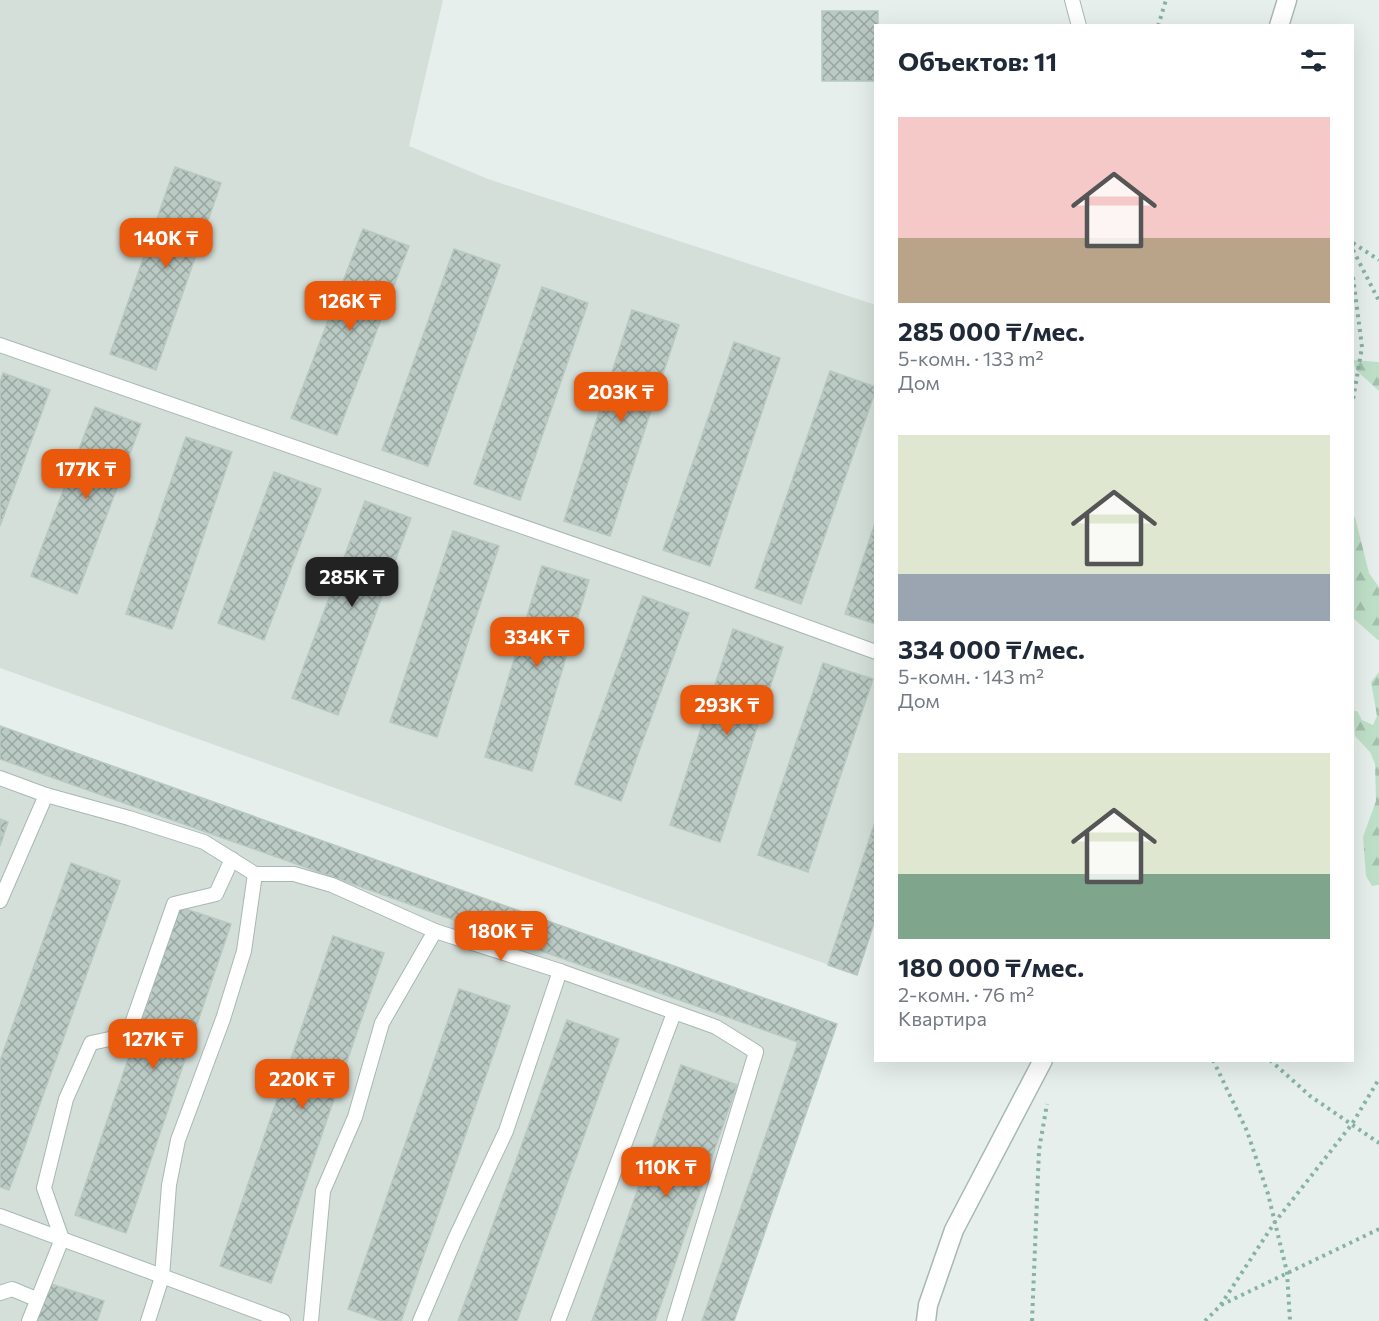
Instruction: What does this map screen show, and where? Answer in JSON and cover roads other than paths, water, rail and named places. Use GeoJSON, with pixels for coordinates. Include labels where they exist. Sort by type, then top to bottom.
{"type":"FeatureCollection","features":[{"type":"Feature","properties":{"kind":"street"},"geometry":{"type":"LineString","coordinates":[[1280,24],[1287,0]]}},
{"type":"Feature","properties":{"kind":"street"},"geometry":{"type":"LineString","coordinates":[[926,1321],[928,1305],[954,1230],[1042,1062]]}},
{"type":"Feature","properties":{"kind":"lane"},"geometry":{"type":"LineString","coordinates":[[1071,0],[1078,24]]}},
{"type":"Feature","properties":{"kind":"lane"},"geometry":{"type":"LineString","coordinates":[[0,345],[705,590],[874,651]]}},
{"type":"Feature","properties":{"kind":"lane"},"geometry":{"type":"LineString","coordinates":[[0,778],[46,795],[204,842],[255,874],[294,874],[332,885],[435,931],[560,971],[716,1027],[756,1052],[674,1321]]}},
{"type":"Feature","properties":{"kind":"lane"},"geometry":{"type":"LineString","coordinates":[[0,902],[46,795]]}},
{"type":"Feature","properties":{"kind":"lane"},"geometry":{"type":"LineString","coordinates":[[29,1321],[62,1239],[44,1188],[66,1099],[92,1043],[128,1035],[174,904],[216,894],[232,859]]}},
{"type":"Feature","properties":{"kind":"lane"},"geometry":{"type":"LineString","coordinates":[[148,1321],[162,1277],[169,1185],[178,1140],[223,1019],[244,951],[255,874]]}},
{"type":"Feature","properties":{"kind":"lane"},"geometry":{"type":"LineString","coordinates":[[311,1321],[323,1191],[354,1117],[382,1023],[435,931]]}},
{"type":"Feature","properties":{"kind":"lane"},"geometry":{"type":"LineString","coordinates":[[420,1321],[454,1239],[506,1131],[560,971]]}},
{"type":"Feature","properties":{"kind":"lane"},"geometry":{"type":"LineString","coordinates":[[558,1321],[674,1013]]}},
{"type":"Feature","properties":{"kind":"lane"},"geometry":{"type":"LineString","coordinates":[[0,1216],[283,1321]]}},
{"type":"Feature","properties":{"kind":"lane"},"geometry":{"type":"LineString","coordinates":[[0,1293],[12,1289],[36,1299]]}}]}
